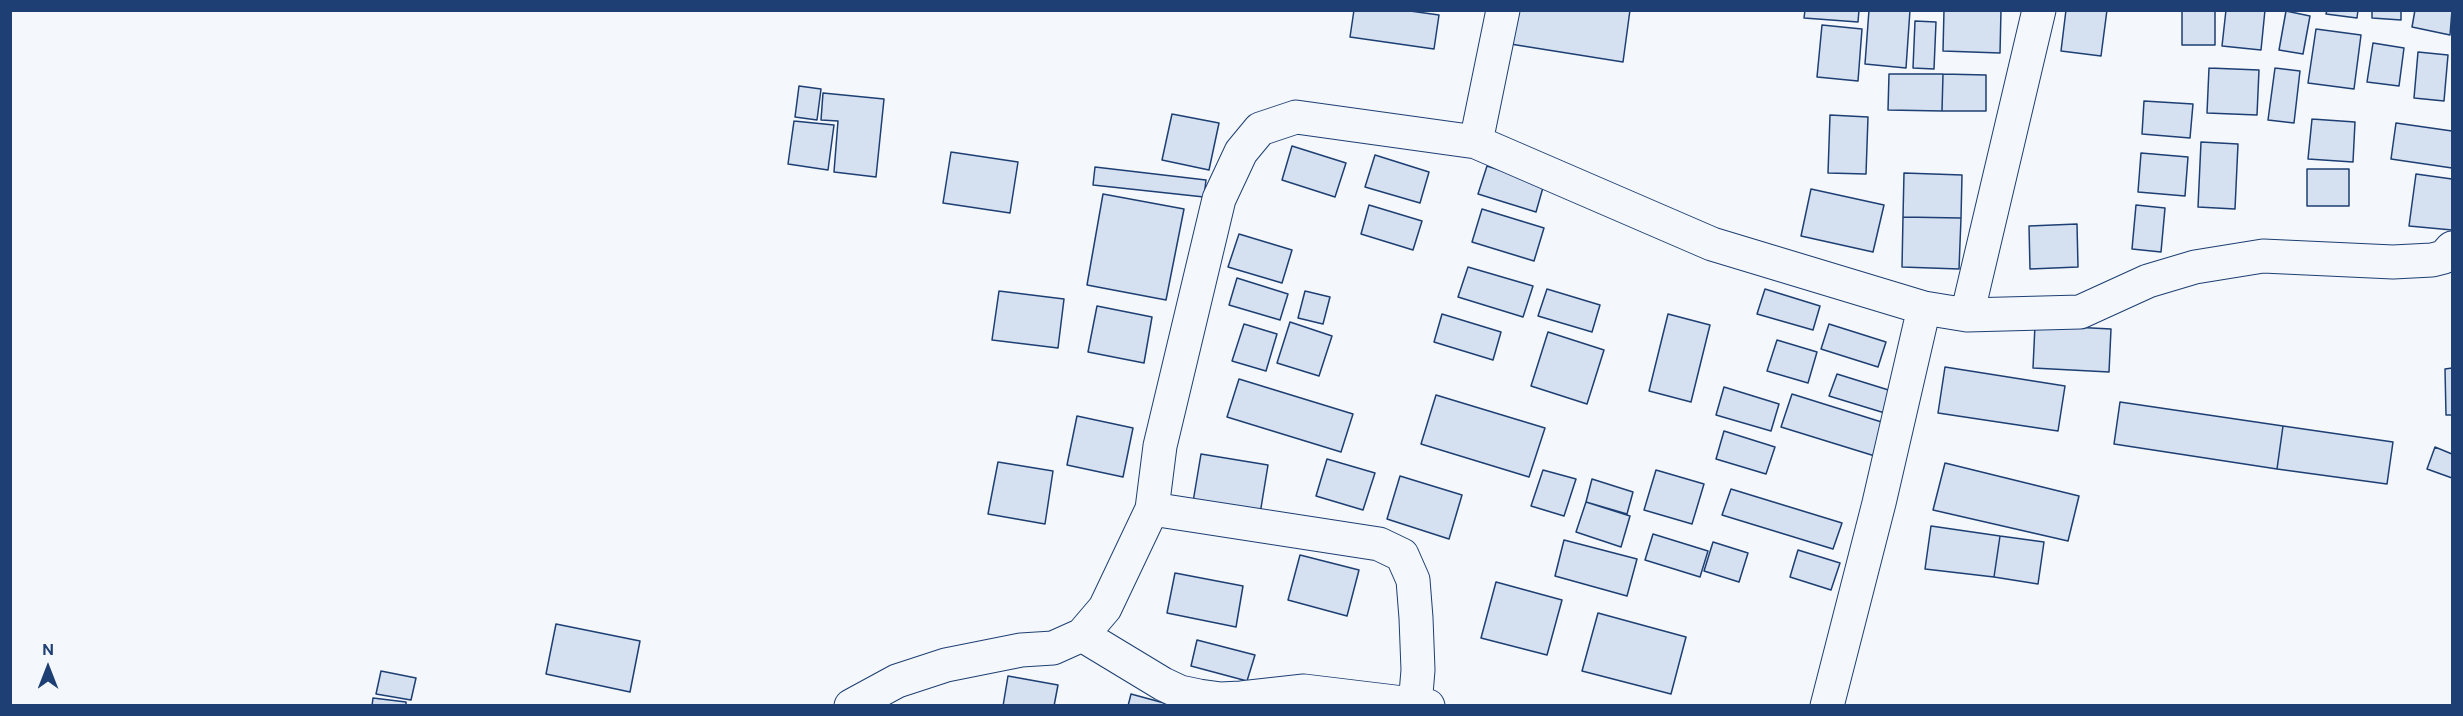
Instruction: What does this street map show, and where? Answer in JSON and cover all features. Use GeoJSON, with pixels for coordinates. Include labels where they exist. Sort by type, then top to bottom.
{"type":"FeatureCollection","features":[{"type":"Feature","properties":{"kind":"street"},"geometry":{"type":"LineString","coordinates":[[1476,142],[1503,10]]}},
{"type":"Feature","properties":{"kind":"street"},"geometry":{"type":"LineString","coordinates":[[1967,315],[2039,10]]}},
{"type":"Feature","properties":{"kind":"street"},"geometry":{"type":"LineString","coordinates":[[851,705],[897,681],[946,665],[1021,650],[1053,648],[1082,635],[1105,608],[1152,509],[1160,446],[1219,199],[1241,152],[1260,129],[1296,117],[1476,142],[1712,244],[1924,308],[1967,315],[2080,312],[2148,281],[2195,267],[2264,256],[2393,262],[2422,261],[2444,257],[2452,248]]}},
{"type":"Feature","properties":{"kind":"street"},"geometry":{"type":"LineString","coordinates":[[1827,705],[1879,503],[1924,308]]}},
{"type":"Feature","properties":{"kind":"street"},"geometry":{"type":"LineString","coordinates":[[1082,635],[1163,684],[1180,692],[1199,696],[1221,699],[1304,691],[1381,698],[1419,705],[1413,580],[1402,555],[1379,544],[1152,509]]}},
{"type":"Feature","properties":{"kind":"building"},"geometry":{"type":"Polygon","coordinates":[[[1354,10],[1403,10],[1439,15],[1434,49],[1350,37],[1354,10]]]}},
{"type":"Feature","properties":{"kind":"building"},"geometry":{"type":"Polygon","coordinates":[[[1509,10],[1630,10],[1623,62],[1504,43],[1509,10]]]}},
{"type":"Feature","properties":{"kind":"building"},"geometry":{"type":"Polygon","coordinates":[[[1805,10],[1859,10],[1858,22],[1804,18],[1805,10]]]}},
{"type":"Feature","properties":{"kind":"building"},"geometry":{"type":"Polygon","coordinates":[[[1869,10],[1910,10],[1906,68],[1865,64],[1869,10]]]}},
{"type":"Feature","properties":{"kind":"building"},"geometry":{"type":"Polygon","coordinates":[[[1944,10],[2001,10],[2000,53],[1943,51],[1944,10]]]}},
{"type":"Feature","properties":{"kind":"building"},"geometry":{"type":"Polygon","coordinates":[[[2066,10],[2107,10],[2101,56],[2061,51],[2066,10]]]}},
{"type":"Feature","properties":{"kind":"building"},"geometry":{"type":"Polygon","coordinates":[[[2182,10],[2215,10],[2215,45],[2182,45],[2182,10]]]}},
{"type":"Feature","properties":{"kind":"building"},"geometry":{"type":"Polygon","coordinates":[[[2226,10],[2265,10],[2261,50],[2222,46],[2226,10]]]}},
{"type":"Feature","properties":{"kind":"building"},"geometry":{"type":"Polygon","coordinates":[[[2327,10],[2358,10],[2357,18],[2326,14],[2327,10]]]}},
{"type":"Feature","properties":{"kind":"building"},"geometry":{"type":"Polygon","coordinates":[[[2372,10],[2401,10],[2401,20],[2372,18],[2372,10]]]}},
{"type":"Feature","properties":{"kind":"building"},"geometry":{"type":"Polygon","coordinates":[[[2415,10],[2452,10],[2450,35],[2412,27],[2415,10]]]}},
{"type":"Feature","properties":{"kind":"building"},"geometry":{"type":"Polygon","coordinates":[[[2286,11],[2310,16],[2303,54],[2279,50],[2286,11]]]}},
{"type":"Feature","properties":{"kind":"building"},"geometry":{"type":"Polygon","coordinates":[[[1915,21],[1936,22],[1934,69],[1913,68],[1915,21]]]}},
{"type":"Feature","properties":{"kind":"building"},"geometry":{"type":"Polygon","coordinates":[[[1822,25],[1862,29],[1858,81],[1817,77],[1822,25]]]}},
{"type":"Feature","properties":{"kind":"building"},"geometry":{"type":"Polygon","coordinates":[[[2316,29],[2361,35],[2354,89],[2308,83],[2316,29]]]}},
{"type":"Feature","properties":{"kind":"building"},"geometry":{"type":"Polygon","coordinates":[[[2373,43],[2404,48],[2399,86],[2367,82],[2373,43]]]}},
{"type":"Feature","properties":{"kind":"building"},"geometry":{"type":"Polygon","coordinates":[[[2418,52],[2448,55],[2444,101],[2414,98],[2418,52]]]}},
{"type":"Feature","properties":{"kind":"building"},"geometry":{"type":"Polygon","coordinates":[[[2209,68],[2259,70],[2257,115],[2207,113],[2209,68]]]}},
{"type":"Feature","properties":{"kind":"building"},"geometry":{"type":"Polygon","coordinates":[[[2275,68],[2300,71],[2294,123],[2268,120],[2275,68]]]}},
{"type":"Feature","properties":{"kind":"building"},"geometry":{"type":"Polygon","coordinates":[[[1889,74],[1943,74],[1942,111],[1888,110],[1889,74]]]}},
{"type":"Feature","properties":{"kind":"building"},"geometry":{"type":"Polygon","coordinates":[[[1943,74],[1986,75],[1986,111],[1942,111],[1943,74]]]}},
{"type":"Feature","properties":{"kind":"building"},"geometry":{"type":"Polygon","coordinates":[[[799,86],[821,89],[817,120],[795,117],[799,86]]]}},
{"type":"Feature","properties":{"kind":"building"},"geometry":{"type":"Polygon","coordinates":[[[823,93],[884,99],[876,177],[834,172],[838,121],[821,120],[823,93]]]}},
{"type":"Feature","properties":{"kind":"building"},"geometry":{"type":"Polygon","coordinates":[[[2144,101],[2193,104],[2190,138],[2142,134],[2144,101]]]}},
{"type":"Feature","properties":{"kind":"building"},"geometry":{"type":"Polygon","coordinates":[[[1172,114],[1219,123],[1209,170],[1162,160],[1172,114]]]}},
{"type":"Feature","properties":{"kind":"building"},"geometry":{"type":"Polygon","coordinates":[[[1830,115],[1868,117],[1866,174],[1828,173],[1830,115]]]}},
{"type":"Feature","properties":{"kind":"building"},"geometry":{"type":"Polygon","coordinates":[[[2312,119],[2355,122],[2353,162],[2308,159],[2312,119]]]}},
{"type":"Feature","properties":{"kind":"building"},"geometry":{"type":"Polygon","coordinates":[[[794,121],[834,125],[828,170],[788,164],[794,121]]]}},
{"type":"Feature","properties":{"kind":"building"},"geometry":{"type":"Polygon","coordinates":[[[2396,123],[2452,131],[2452,168],[2391,159],[2396,123]]]}},
{"type":"Feature","properties":{"kind":"building"},"geometry":{"type":"Polygon","coordinates":[[[2201,142],[2238,144],[2235,209],[2198,207],[2201,142]]]}},
{"type":"Feature","properties":{"kind":"building"},"geometry":{"type":"Polygon","coordinates":[[[1292,146],[1346,163],[1335,197],[1282,180],[1292,146]]]}},
{"type":"Feature","properties":{"kind":"building"},"geometry":{"type":"Polygon","coordinates":[[[951,152],[1018,162],[1010,213],[943,203],[951,152]]]}},
{"type":"Feature","properties":{"kind":"building"},"geometry":{"type":"Polygon","coordinates":[[[2141,153],[2188,157],[2185,196],[2138,192],[2141,153]]]}},
{"type":"Feature","properties":{"kind":"building"},"geometry":{"type":"Polygon","coordinates":[[[1375,155],[1429,172],[1420,203],[1365,187],[1375,155]]]}},
{"type":"Feature","properties":{"kind":"building"},"geometry":{"type":"Polygon","coordinates":[[[1487,166],[1544,184],[1536,212],[1478,194],[1487,166]]]}},
{"type":"Feature","properties":{"kind":"building"},"geometry":{"type":"Polygon","coordinates":[[[1095,167],[1206,180],[1204,197],[1093,185],[1095,167]]]}},
{"type":"Feature","properties":{"kind":"building"},"geometry":{"type":"Polygon","coordinates":[[[2307,169],[2349,169],[2349,206],[2307,206],[2307,169]]]}},
{"type":"Feature","properties":{"kind":"building"},"geometry":{"type":"Polygon","coordinates":[[[1904,173],[1962,175],[1961,218],[1903,217],[1904,173]]]}},
{"type":"Feature","properties":{"kind":"building"},"geometry":{"type":"Polygon","coordinates":[[[2416,174],[2452,179],[2452,230],[2409,226],[2416,174]]]}},
{"type":"Feature","properties":{"kind":"building"},"geometry":{"type":"Polygon","coordinates":[[[1811,189],[1884,205],[1873,252],[1801,236],[1811,189]]]}},
{"type":"Feature","properties":{"kind":"building"},"geometry":{"type":"Polygon","coordinates":[[[1103,194],[1184,209],[1166,300],[1087,285],[1103,194]]]}},
{"type":"Feature","properties":{"kind":"building"},"geometry":{"type":"Polygon","coordinates":[[[1369,205],[1422,221],[1413,250],[1361,234],[1369,205]]]}},
{"type":"Feature","properties":{"kind":"building"},"geometry":{"type":"Polygon","coordinates":[[[2136,205],[2165,208],[2161,252],[2132,249],[2136,205]]]}},
{"type":"Feature","properties":{"kind":"building"},"geometry":{"type":"Polygon","coordinates":[[[1482,209],[1544,228],[1534,261],[1472,242],[1482,209]]]}},
{"type":"Feature","properties":{"kind":"building"},"geometry":{"type":"Polygon","coordinates":[[[1903,217],[1961,218],[1959,269],[1902,267],[1903,217]]]}},
{"type":"Feature","properties":{"kind":"building"},"geometry":{"type":"Polygon","coordinates":[[[2077,224],[2078,267],[2030,269],[2029,226],[2077,224]]]}},
{"type":"Feature","properties":{"kind":"building"},"geometry":{"type":"Polygon","coordinates":[[[1239,234],[1292,250],[1282,283],[1228,267],[1239,234]]]}},
{"type":"Feature","properties":{"kind":"building"},"geometry":{"type":"Polygon","coordinates":[[[1468,267],[1533,286],[1523,317],[1458,297],[1468,267]]]}},
{"type":"Feature","properties":{"kind":"building"},"geometry":{"type":"Polygon","coordinates":[[[1237,278],[1288,294],[1280,320],[1229,305],[1237,278]]]}},
{"type":"Feature","properties":{"kind":"building"},"geometry":{"type":"Polygon","coordinates":[[[1547,289],[1600,305],[1592,332],[1538,316],[1547,289]]]}},
{"type":"Feature","properties":{"kind":"building"},"geometry":{"type":"Polygon","coordinates":[[[1765,289],[1820,306],[1813,330],[1757,314],[1765,289]]]}},
{"type":"Feature","properties":{"kind":"building"},"geometry":{"type":"Polygon","coordinates":[[[999,291],[1064,299],[1058,348],[992,340],[999,291]]]}},
{"type":"Feature","properties":{"kind":"building"},"geometry":{"type":"Polygon","coordinates":[[[1305,291],[1330,297],[1323,324],[1298,318],[1305,291]]]}},
{"type":"Feature","properties":{"kind":"building"},"geometry":{"type":"Polygon","coordinates":[[[1097,306],[1152,317],[1144,363],[1088,352],[1097,306]]]}},
{"type":"Feature","properties":{"kind":"building"},"geometry":{"type":"Polygon","coordinates":[[[1442,314],[1501,332],[1493,360],[1434,342],[1442,314]]]}},
{"type":"Feature","properties":{"kind":"building"},"geometry":{"type":"Polygon","coordinates":[[[1668,314],[1710,325],[1691,402],[1649,391],[1668,314]]]}},
{"type":"Feature","properties":{"kind":"building"},"geometry":{"type":"Polygon","coordinates":[[[1290,322],[1332,336],[1319,376],[1277,363],[1290,322]]]}},
{"type":"Feature","properties":{"kind":"building"},"geometry":{"type":"Polygon","coordinates":[[[1244,324],[1277,334],[1266,371],[1232,361],[1244,324]]]}},
{"type":"Feature","properties":{"kind":"building"},"geometry":{"type":"Polygon","coordinates":[[[1829,324],[1886,342],[1878,367],[1821,349],[1829,324]]]}},
{"type":"Feature","properties":{"kind":"building"},"geometry":{"type":"Polygon","coordinates":[[[2035,325],[2111,329],[2109,372],[2033,368],[2035,325]]]}},
{"type":"Feature","properties":{"kind":"building"},"geometry":{"type":"Polygon","coordinates":[[[1548,332],[1604,350],[1587,404],[1531,386],[1548,332]]]}},
{"type":"Feature","properties":{"kind":"building"},"geometry":{"type":"Polygon","coordinates":[[[1777,340],[1817,352],[1808,383],[1767,371],[1777,340]]]}},
{"type":"Feature","properties":{"kind":"building"},"geometry":{"type":"Polygon","coordinates":[[[1945,367],[2065,386],[2058,431],[1938,413],[1945,367]]]}},
{"type":"Feature","properties":{"kind":"building"},"geometry":{"type":"Polygon","coordinates":[[[2452,368],[2452,415],[2446,415],[2445,369],[2452,368]]]}},
{"type":"Feature","properties":{"kind":"building"},"geometry":{"type":"Polygon","coordinates":[[[1837,374],[1895,392],[1888,414],[1829,396],[1837,374]]]}},
{"type":"Feature","properties":{"kind":"building"},"geometry":{"type":"Polygon","coordinates":[[[1239,379],[1353,414],[1341,452],[1227,417],[1239,379]]]}},
{"type":"Feature","properties":{"kind":"building"},"geometry":{"type":"Polygon","coordinates":[[[1724,387],[1779,404],[1771,431],[1716,415],[1724,387]]]}},
{"type":"Feature","properties":{"kind":"building"},"geometry":{"type":"Polygon","coordinates":[[[1792,394],[1888,424],[1878,457],[1781,427],[1792,394]]]}},
{"type":"Feature","properties":{"kind":"building"},"geometry":{"type":"Polygon","coordinates":[[[1436,395],[1545,428],[1529,477],[1421,444],[1436,395]]]}},
{"type":"Feature","properties":{"kind":"building"},"geometry":{"type":"Polygon","coordinates":[[[2120,402],[2283,426],[2277,469],[2114,444],[2120,402]]]}},
{"type":"Feature","properties":{"kind":"building"},"geometry":{"type":"Polygon","coordinates":[[[1077,416],[1133,428],[1123,477],[1067,465],[1077,416]]]}},
{"type":"Feature","properties":{"kind":"building"},"geometry":{"type":"Polygon","coordinates":[[[2283,426],[2393,442],[2387,484],[2277,469],[2283,426]]]}},
{"type":"Feature","properties":{"kind":"building"},"geometry":{"type":"Polygon","coordinates":[[[1724,431],[1775,447],[1766,474],[1716,459],[1724,431]]]}},
{"type":"Feature","properties":{"kind":"building"},"geometry":{"type":"Polygon","coordinates":[[[2435,447],[2452,454],[2452,478],[2427,469],[2435,447]]]}},
{"type":"Feature","properties":{"kind":"building"},"geometry":{"type":"Polygon","coordinates":[[[1201,454],[1268,465],[1260,514],[1193,502],[1201,454]]]}},
{"type":"Feature","properties":{"kind":"building"},"geometry":{"type":"Polygon","coordinates":[[[1327,459],[1375,473],[1363,510],[1316,496],[1327,459]]]}},
{"type":"Feature","properties":{"kind":"building"},"geometry":{"type":"Polygon","coordinates":[[[998,462],[1053,471],[1045,524],[988,514],[998,462]]]}},
{"type":"Feature","properties":{"kind":"building"},"geometry":{"type":"Polygon","coordinates":[[[1945,463],[2079,496],[2068,541],[1933,510],[1945,463]]]}},
{"type":"Feature","properties":{"kind":"building"},"geometry":{"type":"Polygon","coordinates":[[[1543,470],[1576,479],[1564,516],[1531,506],[1543,470]]]}},
{"type":"Feature","properties":{"kind":"building"},"geometry":{"type":"Polygon","coordinates":[[[1656,470],[1704,484],[1692,524],[1644,510],[1656,470]]]}},
{"type":"Feature","properties":{"kind":"building"},"geometry":{"type":"Polygon","coordinates":[[[1400,476],[1462,495],[1449,539],[1387,519],[1400,476]]]}},
{"type":"Feature","properties":{"kind":"building"},"geometry":{"type":"Polygon","coordinates":[[[1592,479],[1633,492],[1627,514],[1586,502],[1592,479]]]}},
{"type":"Feature","properties":{"kind":"building"},"geometry":{"type":"Polygon","coordinates":[[[1731,489],[1842,523],[1833,549],[1722,515],[1731,489]]]}},
{"type":"Feature","properties":{"kind":"building"},"geometry":{"type":"Polygon","coordinates":[[[1586,502],[1630,516],[1621,547],[1576,532],[1586,502]]]}},
{"type":"Feature","properties":{"kind":"building"},"geometry":{"type":"Polygon","coordinates":[[[1931,526],[2000,536],[1994,577],[1925,569],[1931,526]]]}},
{"type":"Feature","properties":{"kind":"building"},"geometry":{"type":"Polygon","coordinates":[[[1653,534],[1708,551],[1700,577],[1645,560],[1653,534]]]}},
{"type":"Feature","properties":{"kind":"building"},"geometry":{"type":"Polygon","coordinates":[[[2000,536],[2044,542],[2038,584],[1994,577],[2000,536]]]}},
{"type":"Feature","properties":{"kind":"building"},"geometry":{"type":"Polygon","coordinates":[[[1564,540],[1637,559],[1627,596],[1555,576],[1564,540]]]}},
{"type":"Feature","properties":{"kind":"building"},"geometry":{"type":"Polygon","coordinates":[[[1713,542],[1748,553],[1739,582],[1704,571],[1713,542]]]}},
{"type":"Feature","properties":{"kind":"building"},"geometry":{"type":"Polygon","coordinates":[[[1798,550],[1840,563],[1831,590],[1790,577],[1798,550]]]}},
{"type":"Feature","properties":{"kind":"building"},"geometry":{"type":"Polygon","coordinates":[[[1300,555],[1359,570],[1347,616],[1288,600],[1300,555]]]}},
{"type":"Feature","properties":{"kind":"building"},"geometry":{"type":"Polygon","coordinates":[[[1175,573],[1243,586],[1236,627],[1167,613],[1175,573]]]}},
{"type":"Feature","properties":{"kind":"building"},"geometry":{"type":"Polygon","coordinates":[[[1496,582],[1562,600],[1547,655],[1481,638],[1496,582]]]}},
{"type":"Feature","properties":{"kind":"building"},"geometry":{"type":"Polygon","coordinates":[[[1598,613],[1686,637],[1671,694],[1582,671],[1598,613]]]}},
{"type":"Feature","properties":{"kind":"building"},"geometry":{"type":"Polygon","coordinates":[[[556,624],[640,641],[630,692],[546,674],[556,624]]]}},
{"type":"Feature","properties":{"kind":"building"},"geometry":{"type":"Polygon","coordinates":[[[1197,640],[1255,655],[1247,681],[1191,666],[1197,640]]]}},
{"type":"Feature","properties":{"kind":"building"},"geometry":{"type":"Polygon","coordinates":[[[381,671],[416,678],[411,700],[376,694],[381,671]]]}},
{"type":"Feature","properties":{"kind":"building"},"geometry":{"type":"Polygon","coordinates":[[[1008,676],[1058,685],[1054,706],[1003,706],[1008,676]]]}},
{"type":"Feature","properties":{"kind":"building"},"geometry":{"type":"Polygon","coordinates":[[[1131,694],[1175,706],[1128,706],[1131,694]]]}},
{"type":"Feature","properties":{"kind":"building"},"geometry":{"type":"Polygon","coordinates":[[[373,698],[406,702],[406,706],[372,706],[373,698]]]}}]}
